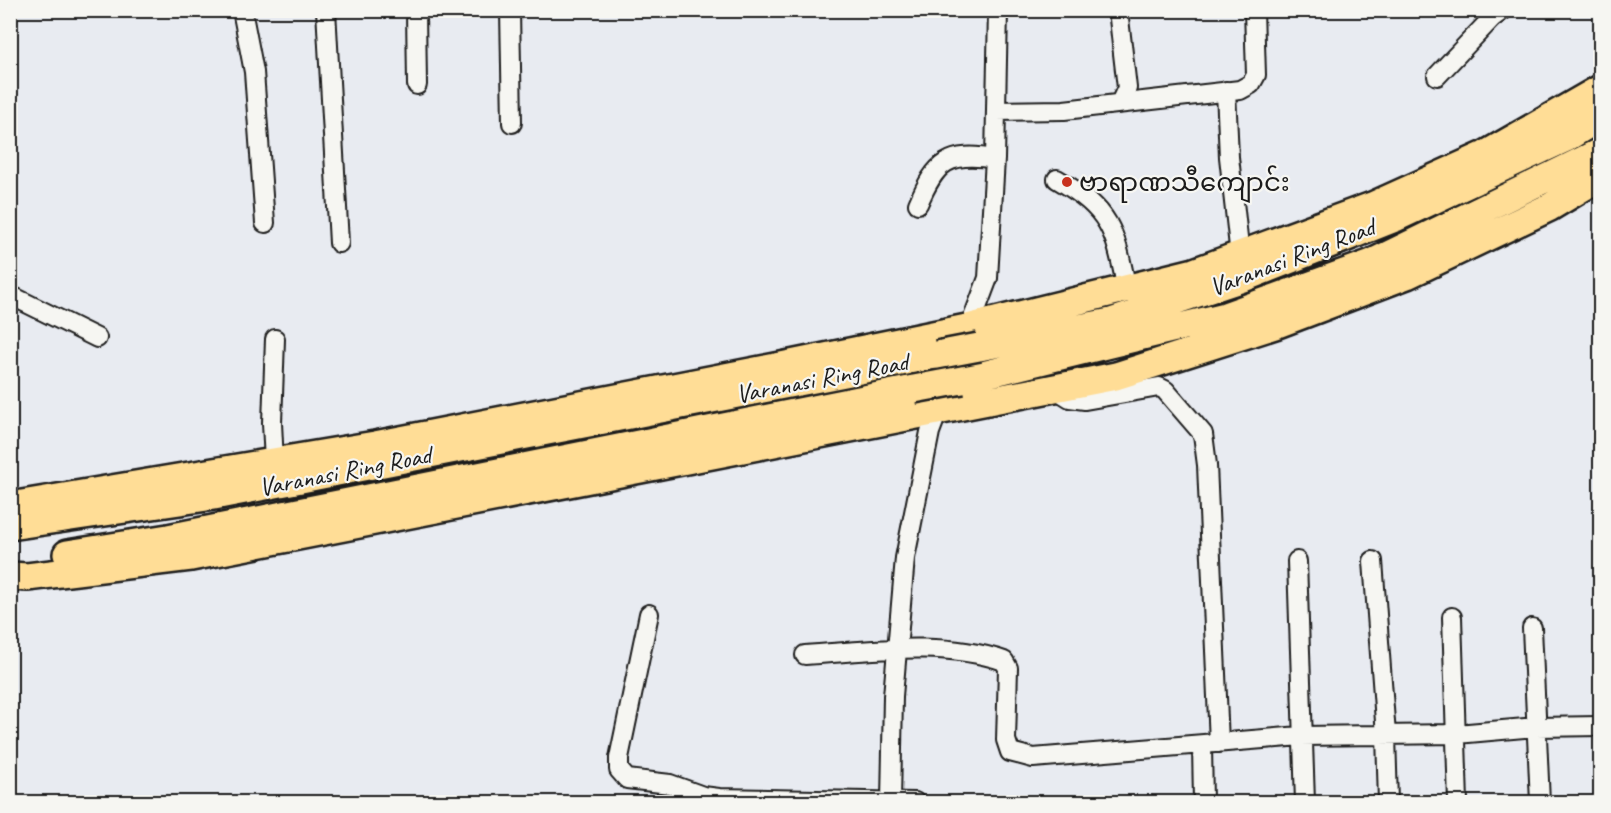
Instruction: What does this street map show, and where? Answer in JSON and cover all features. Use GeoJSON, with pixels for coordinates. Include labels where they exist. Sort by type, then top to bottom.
{"type":"FeatureCollection","features":[{"type":"Feature","properties":{"kind":"highway"},"geometry":{"type":"LineString","coordinates":[[10,506],[274,462],[973,338],[1127,290],[1194,272],[1372,206],[1485,155],[1600,89]]}},
{"type":"Feature","properties":{"kind":"highway","name":"Varanasi Ring Road"},"geometry":{"type":"LineString","coordinates":[[10,526],[214,496],[937,355],[973,338],[1111,322],[1246,277],[1395,218],[1566,138],[1600,117]]}},
{"type":"Feature","properties":{"kind":"highway","name":"Varanasi Ring Road"},"geometry":{"type":"LineString","coordinates":[[10,560],[72,554],[168,538],[962,380],[1214,319],[1372,263],[1600,152]]}},
{"type":"Feature","properties":{"kind":"highway"},"geometry":{"type":"LineString","coordinates":[[10,576],[27,577],[191,557],[1116,376],[1275,325],[1407,275],[1550,207],[1600,177]]}},
{"type":"Feature","properties":{"kind":"street"},"geometry":{"type":"LineString","coordinates":[[242,10],[254,72],[265,223]]}},
{"type":"Feature","properties":{"kind":"street"},"geometry":{"type":"LineString","coordinates":[[326,10],[339,243]]}},
{"type":"Feature","properties":{"kind":"street"},"geometry":{"type":"LineString","coordinates":[[416,10],[417,85]]}},
{"type":"Feature","properties":{"kind":"street"},"geometry":{"type":"LineString","coordinates":[[510,10],[512,123]]}},
{"type":"Feature","properties":{"kind":"street"},"geometry":{"type":"LineString","coordinates":[[891,802],[896,650],[905,558],[930,432],[937,411],[973,338],[988,278],[997,111],[998,10]]}},
{"type":"Feature","properties":{"kind":"street"},"geometry":{"type":"LineString","coordinates":[[1118,10],[1127,88],[1120,103]]}},
{"type":"Feature","properties":{"kind":"street"},"geometry":{"type":"LineString","coordinates":[[997,111],[1064,110],[1240,90],[1251,84],[1256,75],[1254,10]]}},
{"type":"Feature","properties":{"kind":"street"},"geometry":{"type":"LineString","coordinates":[[1437,76],[1492,18],[1503,10]]}},
{"type":"Feature","properties":{"kind":"street"},"geometry":{"type":"LineString","coordinates":[[1226,91],[1229,157],[1240,256]]}},
{"type":"Feature","properties":{"kind":"street"},"geometry":{"type":"LineString","coordinates":[[918,204],[929,178],[939,166],[962,157],[995,159]]}},
{"type":"Feature","properties":{"kind":"street"},"geometry":{"type":"LineString","coordinates":[[1057,179],[1101,211],[1108,221],[1115,236],[1127,290]]}},
{"type":"Feature","properties":{"kind":"street"},"geometry":{"type":"LineString","coordinates":[[10,295],[97,338]]}},
{"type":"Feature","properties":{"kind":"street"},"geometry":{"type":"LineString","coordinates":[[274,462],[272,423],[275,339]]}},
{"type":"Feature","properties":{"kind":"street"},"geometry":{"type":"LineString","coordinates":[[1054,388],[1070,398],[1084,400],[1159,387],[1165,390],[1203,434],[1207,465],[1211,744],[1203,802]]}},
{"type":"Feature","properties":{"kind":"street"},"geometry":{"type":"LineString","coordinates":[[1297,561],[1301,736],[1305,802]]}},
{"type":"Feature","properties":{"kind":"street"},"geometry":{"type":"LineString","coordinates":[[1373,561],[1386,735],[1388,802]]}},
{"type":"Feature","properties":{"kind":"street"},"geometry":{"type":"LineString","coordinates":[[649,614],[633,681],[619,770],[627,779],[670,784],[719,800],[915,802]]}},
{"type":"Feature","properties":{"kind":"street"},"geometry":{"type":"LineString","coordinates":[[1452,617],[1458,802]]}},
{"type":"Feature","properties":{"kind":"street"},"geometry":{"type":"LineString","coordinates":[[1532,628],[1540,802]]}},
{"type":"Feature","properties":{"kind":"street"},"geometry":{"type":"LineString","coordinates":[[805,655],[896,650],[954,651],[986,655],[1004,661],[1008,668],[1006,740],[1010,752],[1020,756],[1041,758],[1301,736],[1457,734],[1536,726],[1600,726]]}},
{"type":"Feature","properties":{"kind":"place","name":"ဗာရာဏသီကျောင်း"},"geometry":{"type":"Point","coordinates":[1067,182]}}]}
